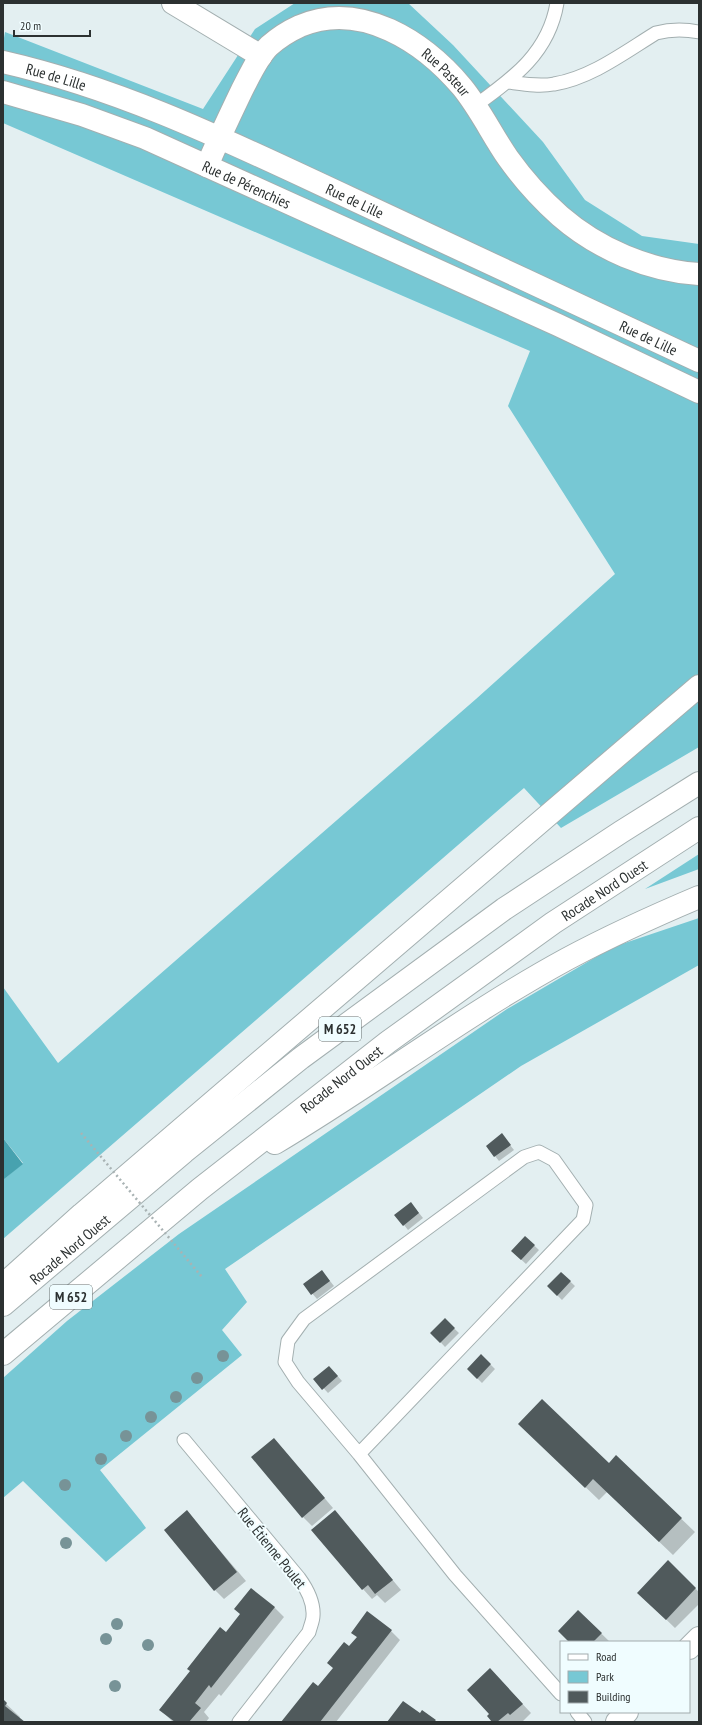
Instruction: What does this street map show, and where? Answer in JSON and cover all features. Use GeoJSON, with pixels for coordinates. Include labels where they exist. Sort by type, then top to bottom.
{"type":"FeatureCollection","features":[{"type":"Feature","properties":{"kind":"main road"},"geometry":{"type":"LineString","coordinates":[[174,3],[261,56]]}},
{"type":"Feature","properties":{"kind":"main road","name":"Rue Pasteur"},"geometry":{"type":"LineString","coordinates":[[207,166],[253,68],[269,46],[290,31],[317,20],[332,17],[364,19],[380,24],[396,32],[418,46],[451,75],[476,105],[518,171],[530,186],[561,216],[592,238],[629,258],[670,270],[699,274]]}},
{"type":"Feature","properties":{"kind":"main road","name":"Rue de Lille"},"geometry":{"type":"LineString","coordinates":[[3,62],[106,91],[138,102],[220,136],[699,361]]}},
{"type":"Feature","properties":{"kind":"main road","name":"Rue de Pérenchies"},"geometry":{"type":"LineString","coordinates":[[3,92],[63,109],[124,130],[485,291]]}},
{"type":"Feature","properties":{"kind":"main road","name":"Rue de Lille"},"geometry":{"type":"LineString","coordinates":[[485,291],[699,392]]}},
{"type":"Feature","properties":{"kind":"main road"},"geometry":{"type":"LineString","coordinates":[[3,1286],[82,1214],[699,686]]}},
{"type":"Feature","properties":{"kind":"main road","name":"Rocade Nord Ouest"},"geometry":{"type":"LineString","coordinates":[[3,1305],[184,1152],[301,1058],[504,909],[699,783]]}},
{"type":"Feature","properties":{"kind":"main road","name":"Rocade Nord Ouest"},"geometry":{"type":"LineString","coordinates":[[3,1354],[200,1189],[333,1083],[466,984],[566,915],[699,828]]}},
{"type":"Feature","properties":{"kind":"main road"},"geometry":{"type":"LineString","coordinates":[[200,1189],[346,1100],[477,1013],[560,963],[600,942],[699,897]]}},
{"type":"Feature","properties":{"kind":"main road"},"geometry":{"type":"LineString","coordinates":[[690,1647],[699,1638]]}},
{"type":"Feature","properties":{"kind":"main road"},"geometry":{"type":"LineString","coordinates":[[617,1722],[626,1713]]}},
{"type":"Feature","properties":{"kind":"lane"},"geometry":{"type":"LineString","coordinates":[[476,105],[508,82],[530,60],[548,35],[555,17],[557,3]]}},
{"type":"Feature","properties":{"kind":"lane"},"geometry":{"type":"LineString","coordinates":[[508,82],[540,85],[554,84],[602,67],[656,33],[678,29],[699,32]]}},
{"type":"Feature","properties":{"kind":"lane"},"geometry":{"type":"LineString","coordinates":[[359,1454],[583,1220],[586,1205],[554,1160],[539,1152],[524,1157],[304,1319],[288,1341],[285,1362],[298,1382],[359,1454],[455,1575],[560,1693]]}},
{"type":"Feature","properties":{"kind":"lane","name":"Rue Étienne Poulet"},"geometry":{"type":"LineString","coordinates":[[184,1440],[299,1578],[307,1589],[311,1602],[313,1616],[309,1632],[239,1722]]}},
{"type":"Feature","properties":{"kind":"lane"},"geometry":{"type":"LineString","coordinates":[[578,1713],[585,1722]]}},
{"type":"Feature","properties":{"kind":"path"},"geometry":{"type":"LineString","coordinates":[[81,1133],[202,1277]]}},
{"type":"Feature","properties":{"kind":"green space"},"geometry":{"type":"Polygon","coordinates":[[[295,3],[408,3],[453,45],[543,142],[585,200],[642,236],[699,244],[699,747],[561,828],[524,788],[3,1239],[3,1180],[23,1163],[3,1138],[3,987],[58,1063],[476,699],[615,574],[508,406],[530,351],[3,123],[3,44],[5,32],[203,109],[255,29],[295,3]]]}},
{"type":"Feature","properties":{"kind":"green space"},"geometry":{"type":"Polygon","coordinates":[[[699,854],[699,869],[645,889],[699,854]]]}},
{"type":"Feature","properties":{"kind":"green space"},"geometry":{"type":"Polygon","coordinates":[[[699,918],[699,965],[521,1066],[225,1269],[247,1302],[222,1330],[242,1355],[100,1470],[146,1528],[106,1562],[23,1481],[3,1498],[3,1378],[67,1321],[179,1234],[507,1009],[613,947],[699,918]]]}},
{"type":"Feature","properties":{"kind":"shaded area"},"geometry":{"type":"Polygon","coordinates":[[[3,1138],[23,1164],[3,1180],[3,1138]]]}},
{"type":"Feature","properties":{"kind":"building"},"geometry":{"type":"Polygon","coordinates":[[[502,1133],[511,1145],[494,1157],[486,1146],[502,1133]]]}},
{"type":"Feature","properties":{"kind":"building"},"geometry":{"type":"Polygon","coordinates":[[[411,1202],[419,1213],[403,1226],[394,1215],[411,1202]]]}},
{"type":"Feature","properties":{"kind":"building"},"geometry":{"type":"Polygon","coordinates":[[[525,1236],[535,1245],[521,1260],[511,1251],[525,1236]]]}},
{"type":"Feature","properties":{"kind":"building"},"geometry":{"type":"Polygon","coordinates":[[[322,1270],[330,1281],[311,1295],[303,1284],[322,1270]]]}},
{"type":"Feature","properties":{"kind":"building"},"geometry":{"type":"Polygon","coordinates":[[[561,1272],[571,1281],[557,1296],[547,1286],[561,1272]]]}},
{"type":"Feature","properties":{"kind":"building"},"geometry":{"type":"Polygon","coordinates":[[[445,1318],[455,1328],[440,1343],[430,1333],[445,1318]]]}},
{"type":"Feature","properties":{"kind":"building"},"geometry":{"type":"Polygon","coordinates":[[[481,1354],[491,1364],[477,1379],[467,1369],[481,1354]]]}},
{"type":"Feature","properties":{"kind":"building"},"geometry":{"type":"Polygon","coordinates":[[[329,1366],[338,1376],[322,1390],[313,1379],[329,1366]]]}},
{"type":"Feature","properties":{"kind":"building"},"geometry":{"type":"Polygon","coordinates":[[[542,1399],[609,1463],[616,1455],[682,1518],[659,1542],[593,1479],[585,1488],[518,1424],[542,1399]]]}},
{"type":"Feature","properties":{"kind":"building"},"geometry":{"type":"Polygon","coordinates":[[[274,1438],[325,1498],[302,1518],[251,1457],[274,1438]]]}},
{"type":"Feature","properties":{"kind":"building"},"geometry":{"type":"Polygon","coordinates":[[[187,1510],[237,1572],[214,1591],[164,1530],[187,1510]]]}},
{"type":"Feature","properties":{"kind":"building"},"geometry":{"type":"Polygon","coordinates":[[[335,1510],[393,1580],[375,1594],[368,1585],[362,1590],[311,1530],[335,1510]]]}},
{"type":"Feature","properties":{"kind":"building"},"geometry":{"type":"Polygon","coordinates":[[[668,1560],[696,1588],[666,1620],[637,1593],[668,1560]]]}},
{"type":"Feature","properties":{"kind":"building"},"geometry":{"type":"Polygon","coordinates":[[[251,1588],[275,1607],[211,1688],[209,1685],[195,1703],[201,1708],[189,1722],[175,1722],[159,1710],[190,1671],[187,1669],[220,1627],[226,1632],[240,1614],[234,1609],[251,1588]]]}},
{"type":"Feature","properties":{"kind":"building"},"geometry":{"type":"Polygon","coordinates":[[[578,1610],[602,1633],[594,1641],[568,1641],[558,1631],[578,1610]]]}},
{"type":"Feature","properties":{"kind":"building"},"geometry":{"type":"Polygon","coordinates":[[[367,1611],[392,1630],[320,1722],[281,1722],[313,1682],[318,1686],[333,1668],[327,1663],[344,1642],[349,1646],[357,1637],[351,1633],[367,1611]]]}},
{"type":"Feature","properties":{"kind":"building"},"geometry":{"type":"Polygon","coordinates":[[[490,1668],[523,1704],[510,1715],[508,1713],[497,1722],[492,1722],[487,1716],[489,1714],[467,1690],[490,1668]]]}},
{"type":"Feature","properties":{"kind":"building"},"geometry":{"type":"Polygon","coordinates":[[[3,1699],[7,1703],[5,1706],[25,1722],[3,1722],[3,1699]]]}},
{"type":"Feature","properties":{"kind":"building"},"geometry":{"type":"Polygon","coordinates":[[[403,1701],[420,1713],[422,1710],[436,1720],[434,1722],[387,1722],[403,1701]]]}}]}
